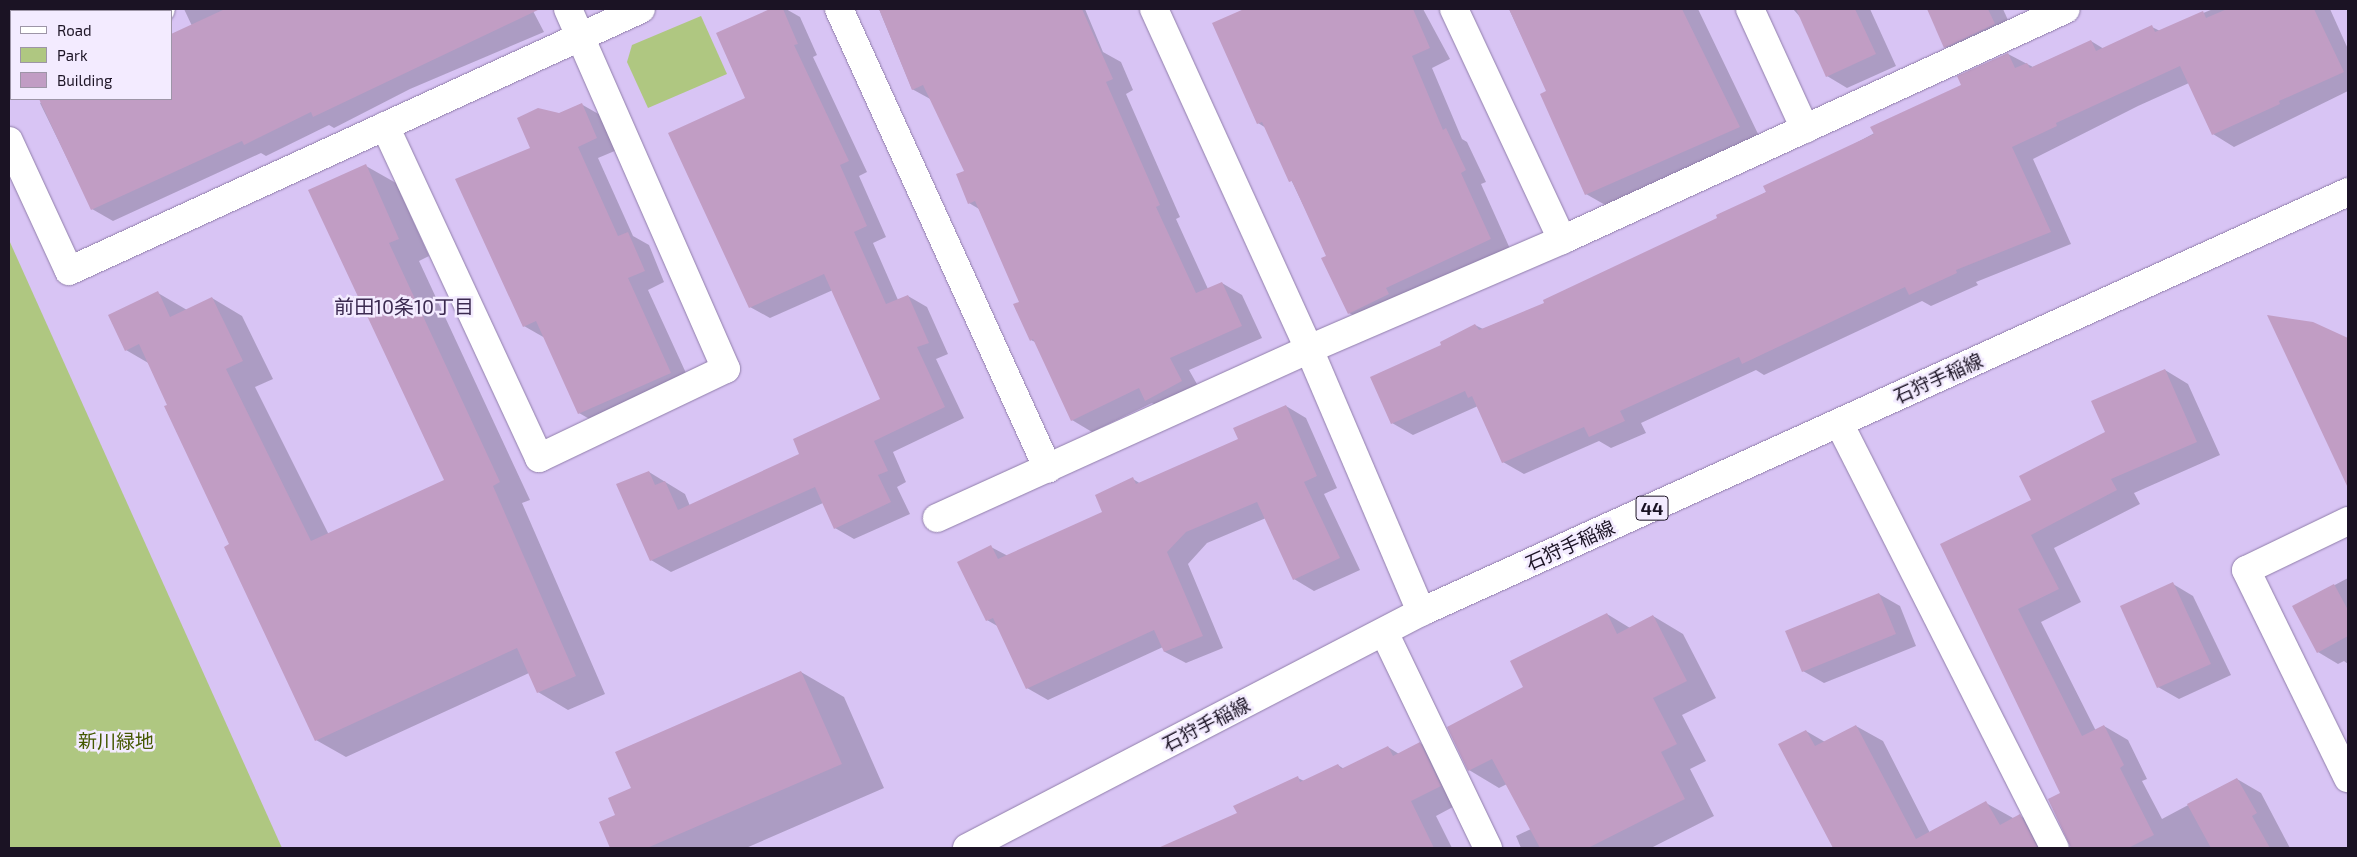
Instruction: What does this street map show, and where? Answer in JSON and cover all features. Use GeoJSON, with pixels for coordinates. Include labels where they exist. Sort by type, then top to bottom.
{"type":"FeatureCollection","features":[{"type":"Feature","properties":{"kind":"street"},"geometry":{"type":"LineString","coordinates":[[385,126],[539,458],[726,369],[568,9]]}},
{"type":"Feature","properties":{"kind":"street"},"geometry":{"type":"LineString","coordinates":[[9,141],[69,271],[642,9]]}},
{"type":"Feature","properties":{"kind":"street"},"geometry":{"type":"LineString","coordinates":[[839,9],[1048,469]]}},
{"type":"Feature","properties":{"kind":"street"},"geometry":{"type":"LineString","coordinates":[[1154,9],[1309,349],[1421,612]]}},
{"type":"Feature","properties":{"kind":"street"},"geometry":{"type":"LineString","coordinates":[[1454,9],[1562,240]]}},
{"type":"Feature","properties":{"kind":"street"},"geometry":{"type":"LineString","coordinates":[[1750,9],[1805,129]]}},
{"type":"Feature","properties":{"kind":"street"},"geometry":{"type":"LineString","coordinates":[[937,518],[1309,349],[1562,240],[2056,11]]}},
{"type":"Feature","properties":{"kind":"street","name":"石狩手稲線"},"geometry":{"type":"LineString","coordinates":[[968,848],[1421,612],[2348,192]]}},
{"type":"Feature","properties":{"kind":"street"},"geometry":{"type":"LineString","coordinates":[[1839,423],[2054,848]]}},
{"type":"Feature","properties":{"kind":"street"},"geometry":{"type":"LineString","coordinates":[[2348,521],[2246,570],[2348,778]]}},
{"type":"Feature","properties":{"kind":"street"},"geometry":{"type":"LineString","coordinates":[[1384,632],[1488,848]]}},
{"type":"Feature","properties":{"kind":"green space"},"geometry":{"type":"Polygon","coordinates":[[[701,16],[727,74],[648,108],[627,62],[632,45],[701,16]]]}},
{"type":"Feature","properties":{"kind":"green space","name":"新川緑地"},"geometry":{"type":"Polygon","coordinates":[[[9,240],[282,848],[9,848],[9,240]]]}},
{"type":"Feature","properties":{"kind":"building"},"geometry":{"type":"Polygon","coordinates":[[[225,9],[540,9],[313,117],[311,112],[244,145],[242,141],[91,210],[39,100],[172,100],[172,34],[225,9]]]}},
{"type":"Feature","properties":{"kind":"building"},"geometry":{"type":"Polygon","coordinates":[[[770,9],[783,9],[798,44],[794,45],[849,161],[840,165],[867,226],[854,232],[886,304],[908,295],[929,343],[917,347],[945,407],[874,441],[888,471],[878,475],[891,502],[834,529],[815,487],[650,561],[616,484],[649,471],[655,485],[665,481],[678,510],[799,454],[793,439],[880,399],[824,274],[749,308],[668,133],[745,98],[716,33],[770,9]]]}},
{"type":"Feature","properties":{"kind":"building"},"geometry":{"type":"Polygon","coordinates":[[[879,9],[1082,9],[1113,79],[1106,82],[1160,205],[1156,207],[1196,293],[1222,282],[1242,326],[1170,358],[1182,381],[1145,401],[1139,388],[1071,421],[1033,339],[1030,341],[1013,304],[1019,302],[975,201],[968,204],[956,174],[964,171],[923,85],[912,90],[879,9]]]}},
{"type":"Feature","properties":{"kind":"building"},"geometry":{"type":"Polygon","coordinates":[[[1244,9],[1413,9],[1430,48],[1412,56],[1443,130],[1446,128],[1466,170],[1461,173],[1491,239],[1386,288],[1389,294],[1348,314],[1321,258],[1326,256],[1292,181],[1289,182],[1262,122],[1257,124],[1212,23],[1244,9]]]}},
{"type":"Feature","properties":{"kind":"building"},"geometry":{"type":"Polygon","coordinates":[[[1509,9],[1682,9],[1740,127],[1585,195],[1540,94],[1546,91],[1509,9]]]}},
{"type":"Feature","properties":{"kind":"building"},"geometry":{"type":"Polygon","coordinates":[[[1796,9],[1855,9],[1876,54],[1826,77],[1796,9]]]}},
{"type":"Feature","properties":{"kind":"building"},"geometry":{"type":"Polygon","coordinates":[[[1927,9],[1988,9],[1995,24],[1944,48],[1927,9]]]}},
{"type":"Feature","properties":{"kind":"building"},"geometry":{"type":"Polygon","coordinates":[[[2227,9],[2314,9],[2344,72],[2279,101],[2280,104],[2212,135],[2180,66],[2056,123],[2057,126],[2012,147],[2051,232],[1956,270],[1957,273],[1909,295],[1905,287],[1742,364],[1739,357],[1620,411],[1625,421],[1589,437],[1584,427],[1502,463],[1472,396],[1468,398],[1465,391],[1391,424],[1370,377],[1441,345],[1440,342],[1475,324],[1479,330],[1544,303],[1543,300],[1717,218],[1716,215],[1766,192],[1763,186],[1874,134],[1870,127],[1961,85],[1957,76],[2008,53],[2015,68],[2027,63],[2030,68],[2091,40],[2096,51],[2152,25],[2155,32],[2203,11],[2206,18],[2227,9]]]}},
{"type":"Feature","properties":{"kind":"building"},"geometry":{"type":"Polygon","coordinates":[[[582,103],[597,138],[578,147],[618,236],[628,232],[645,271],[628,278],[671,373],[578,414],[536,321],[523,327],[455,179],[530,148],[517,118],[538,108],[559,113],[582,103]]]}},
{"type":"Feature","properties":{"kind":"building"},"geometry":{"type":"Polygon","coordinates":[[[366,164],[399,239],[389,243],[500,482],[493,486],[576,676],[537,693],[517,648],[315,741],[224,547],[229,544],[164,406],[167,405],[139,344],[125,351],[108,315],[158,291],[170,317],[212,297],[243,361],[226,369],[311,541],[444,480],[308,190],[366,164]]]}},
{"type":"Feature","properties":{"kind":"building"},"geometry":{"type":"Polygon","coordinates":[[[2267,315],[2313,322],[2348,338],[2348,488],[2267,315]]]}},
{"type":"Feature","properties":{"kind":"building"},"geometry":{"type":"Polygon","coordinates":[[[2165,369],[2197,442],[2111,479],[2117,490],[2031,535],[2059,589],[2018,609],[2082,736],[2104,725],[2124,765],[2120,768],[2154,835],[2128,848],[2071,848],[2048,799],[2060,793],[1940,544],[2031,500],[2019,476],[2105,432],[2091,401],[2165,369]]]}},
{"type":"Feature","properties":{"kind":"building"},"geometry":{"type":"Polygon","coordinates":[[[1286,405],[1317,476],[1304,482],[1340,558],[1293,580],[1257,502],[1186,532],[1167,552],[1203,636],[1164,652],[1154,630],[1026,689],[993,618],[986,621],[957,562],[991,545],[998,559],[1102,512],[1095,495],[1133,477],[1136,484],[1238,439],[1233,428],[1286,405]]]}},
{"type":"Feature","properties":{"kind":"building"},"geometry":{"type":"Polygon","coordinates":[[[2173,582],[2211,664],[2157,688],[2120,606],[2173,582]]]}},
{"type":"Feature","properties":{"kind":"building"},"geometry":{"type":"Polygon","coordinates":[[[2334,584],[2348,610],[2348,636],[2317,653],[2292,606],[2334,584]]]}},
{"type":"Feature","properties":{"kind":"building"},"geometry":{"type":"Polygon","coordinates":[[[1879,593],[1896,634],[1802,672],[1785,631],[1879,593]]]}},
{"type":"Feature","properties":{"kind":"building"},"geometry":{"type":"Polygon","coordinates":[[[1607,613],[1617,634],[1653,615],[1687,681],[1653,698],[1677,744],[1661,752],[1685,799],[1588,848],[1540,848],[1492,759],[1468,771],[1447,727],[1523,687],[1510,661],[1607,613]]]}},
{"type":"Feature","properties":{"kind":"building"},"geometry":{"type":"Polygon","coordinates":[[[801,671],[842,764],[647,848],[610,848],[599,822],[615,815],[608,798],[631,788],[615,752],[801,671]]]}},
{"type":"Feature","properties":{"kind":"building"},"geometry":{"type":"Polygon","coordinates":[[[1856,725],[1916,839],[1986,801],[2000,825],[2020,814],[2038,848],[1833,848],[1778,744],[1806,730],[1815,746],[1856,725]]]}},
{"type":"Feature","properties":{"kind":"building"},"geometry":{"type":"Polygon","coordinates":[[[1420,742],[1441,786],[1411,801],[1434,848],[1158,848],[1237,813],[1233,806],[1298,776],[1300,782],[1338,764],[1341,769],[1388,746],[1393,756],[1420,742]]]}},
{"type":"Feature","properties":{"kind":"building"},"geometry":{"type":"Polygon","coordinates":[[[2237,778],[2257,813],[2252,816],[2270,848],[2211,848],[2187,804],[2237,778]]]}},
{"type":"Feature","properties":{"kind":"district","name":"前田10条10丁目"},"geometry":{"type":"Point","coordinates":[404,306]}}]}
